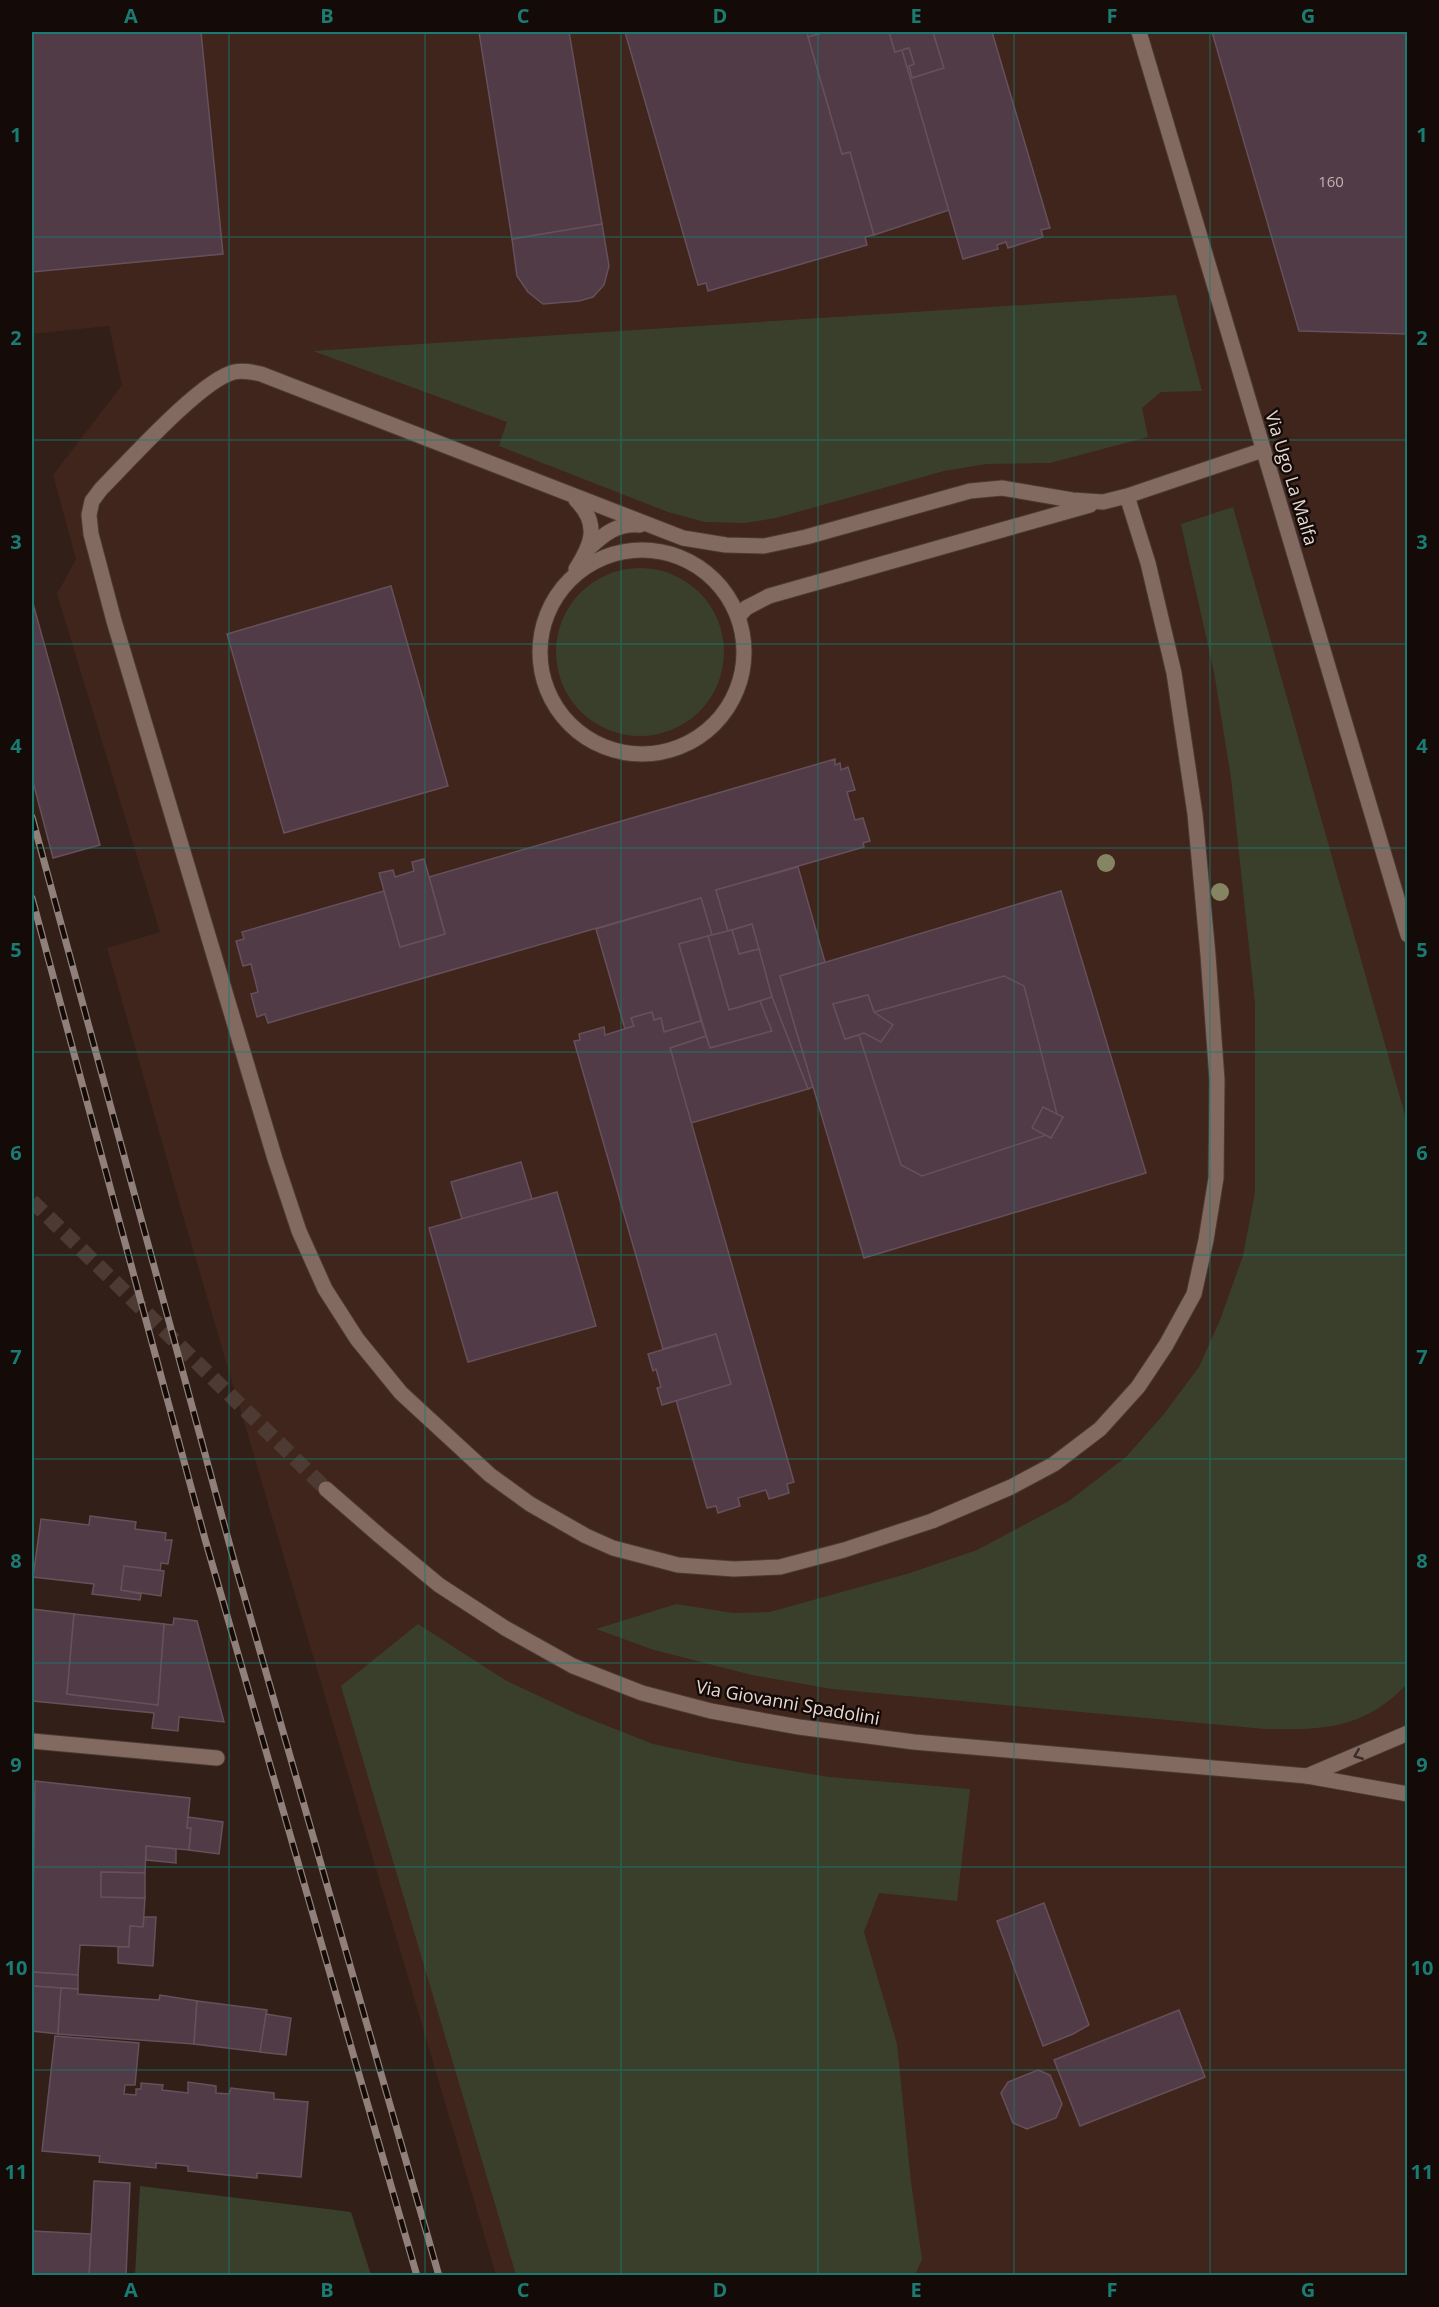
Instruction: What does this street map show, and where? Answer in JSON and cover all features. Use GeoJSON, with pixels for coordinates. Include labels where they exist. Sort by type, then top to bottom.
{"type":"FeatureCollection","features":[{"type":"Feature","properties":{"kind":"street","name":"Via Ugo La Malfa"},"geometry":{"type":"LineString","coordinates":[[1139,32],[1407,935]]}},
{"type":"Feature","properties":{"kind":"street"},"geometry":{"type":"LineString","coordinates":[[1102,502],[1072,500],[1002,488],[970,491],[806,537],[764,546],[726,545],[683,538],[646,525],[261,374],[248,371],[232,373],[205,387],[101,489],[92,501],[88,515],[91,534],[117,632],[272,1149],[299,1231],[325,1289],[357,1339],[401,1393],[490,1475],[560,1522],[613,1548],[678,1565],[734,1569],[780,1567],[844,1550],[932,1521],[1011,1487],[1054,1464],[1100,1429],[1138,1387],[1166,1345],[1194,1294],[1206,1240],[1216,1178],[1217,1080],[1195,814],[1174,673],[1148,563],[1127,496]]}},
{"type":"Feature","properties":{"kind":"street"},"geometry":{"type":"LineString","coordinates":[[738,617],[746,608],[769,596],[1127,496],[1263,450]]}},
{"type":"Feature","properties":{"kind":"street"},"geometry":{"type":"LineString","coordinates":[[572,496],[587,511],[592,530],[588,549],[573,575],[555,596],[543,622],[539,649],[542,677],[553,702],[570,725],[595,742],[624,752],[654,754],[684,746],[709,729],[729,706],[741,678],[744,648],[738,617],[723,591],[702,569],[677,556],[650,550],[622,551],[596,560],[573,575]]}},
{"type":"Feature","properties":{"kind":"street"},"geometry":{"type":"LineString","coordinates":[[588,549],[615,528],[628,524],[646,525]]}},
{"type":"Feature","properties":{"kind":"street","name":"Via Giovanni Spadolini"},"geometry":{"type":"LineString","coordinates":[[326,1489],[440,1585],[505,1628],[573,1666],[642,1693],[711,1711],[777,1723],[914,1742],[1307,1776],[1407,1794]]}},
{"type":"Feature","properties":{"kind":"street"},"geometry":{"type":"LineString","coordinates":[[1307,1776],[1404,1736],[1407,1732]]}},
{"type":"Feature","properties":{"kind":"street"},"geometry":{"type":"LineString","coordinates":[[32,1741],[218,1758]]}},
{"type":"Feature","properties":{"kind":"shaded area"},"geometry":{"type":"Polygon","coordinates":[[[32,32],[1407,32],[1407,2275],[496,2275],[181,1209],[107,948],[160,932],[57,594],[76,559],[53,475],[122,385],[109,326],[32,334],[32,32]]]}},
{"type":"Feature","properties":{"kind":"green space"},"geometry":{"type":"Polygon","coordinates":[[[1176,295],[1202,391],[1161,392],[1142,408],[1148,437],[1050,463],[986,464],[944,471],[776,518],[745,523],[705,522],[668,512],[499,446],[507,422],[313,351],[1176,295]]]}},
{"type":"Feature","properties":{"kind":"green space"},"geometry":{"type":"Polygon","coordinates":[[[1233,507],[1407,1122],[1407,1684],[1375,1710],[1342,1724],[1306,1729],[1265,1729],[832,1689],[752,1675],[654,1650],[596,1629],[676,1604],[733,1613],[770,1612],[910,1573],[977,1550],[1069,1501],[1126,1457],[1164,1414],[1199,1367],[1220,1320],[1243,1256],[1255,1192],[1255,1003],[1231,778],[1214,672],[1181,524],[1233,507]]]}},
{"type":"Feature","properties":{"kind":"green space"},"geometry":{"type":"Polygon","coordinates":[[[640,568],[672,574],[687,582],[699,593],[710,605],[718,620],[724,652],[718,684],[710,699],[699,711],[687,722],[672,730],[640,736],[608,730],[593,722],[581,711],[570,699],[562,684],[556,652],[562,620],[570,605],[581,593],[593,582],[608,574],[640,568]]]}},
{"type":"Feature","properties":{"kind":"green space"},"geometry":{"type":"Polygon","coordinates":[[[418,1624],[505,1680],[577,1714],[653,1744],[738,1762],[829,1777],[970,1789],[957,1901],[879,1893],[864,1932],[897,2044],[911,2182],[922,2259],[915,2275],[516,2275],[341,1686],[418,1624]]]}},
{"type":"Feature","properties":{"kind":"green space"},"geometry":{"type":"Polygon","coordinates":[[[140,2186],[351,2212],[371,2275],[135,2275],[140,2186]]]}},
{"type":"Feature","properties":{"kind":"building"},"geometry":{"type":"Polygon","coordinates":[[[32,32],[201,32],[223,254],[32,272],[32,32]]]}},
{"type":"Feature","properties":{"kind":"building"},"geometry":{"type":"Polygon","coordinates":[[[479,32],[569,32],[602,224],[512,239],[479,32]]]}},
{"type":"Feature","properties":{"kind":"building"},"geometry":{"type":"Polygon","coordinates":[[[625,32],[807,32],[842,154],[850,152],[874,235],[865,237],[867,245],[708,291],[706,283],[698,285],[625,32]]]}},
{"type":"Feature","properties":{"kind":"building"},"geometry":{"type":"Polygon","coordinates":[[[807,32],[826,32],[808,37],[807,32]]]}},
{"type":"Feature","properties":{"kind":"building"},"geometry":{"type":"Polygon","coordinates":[[[826,32],[889,32],[895,52],[902,50],[949,210],[874,235],[850,152],[842,154],[808,37],[826,32]]]}},
{"type":"Feature","properties":{"kind":"building"},"geometry":{"type":"Polygon","coordinates":[[[889,32],[933,32],[944,68],[912,78],[909,66],[914,64],[909,48],[895,52],[889,32]]]}},
{"type":"Feature","properties":{"kind":"building"},"geometry":{"type":"Polygon","coordinates":[[[933,32],[992,32],[1050,228],[1041,230],[1043,237],[1008,248],[1006,242],[997,245],[998,249],[963,259],[902,50],[909,48],[914,64],[909,66],[912,78],[944,68],[933,32]]]}},
{"type":"Feature","properties":{"kind":"building"},"geometry":{"type":"Polygon","coordinates":[[[1212,32],[1408,32],[1408,334],[1299,331],[1212,32]]]}},
{"type":"Feature","properties":{"kind":"building"},"geometry":{"type":"Polygon","coordinates":[[[602,224],[609,266],[604,285],[593,297],[579,301],[543,304],[528,292],[517,276],[512,239],[602,224]]]}},
{"type":"Feature","properties":{"kind":"building"},"geometry":{"type":"Polygon","coordinates":[[[391,586],[448,786],[284,833],[227,634],[391,586]]]}},
{"type":"Feature","properties":{"kind":"building"},"geometry":{"type":"Polygon","coordinates":[[[32,600],[100,845],[53,858],[32,778],[32,600]]]}},
{"type":"Feature","properties":{"kind":"building"},"geometry":{"type":"Polygon","coordinates":[[[835,759],[835,765],[840,763],[841,770],[848,767],[855,790],[847,792],[855,820],[863,818],[870,841],[863,843],[864,847],[716,890],[728,931],[712,935],[701,898],[268,1023],[265,1014],[257,1017],[251,994],[258,992],[251,964],[243,966],[236,941],[244,939],[242,932],[384,891],[400,947],[445,934],[429,877],[835,759]]]}},
{"type":"Feature","properties":{"kind":"building"},"geometry":{"type":"Polygon","coordinates":[[[424,859],[445,934],[400,947],[379,873],[393,870],[395,877],[414,871],[412,862],[424,859]]]}},
{"type":"Feature","properties":{"kind":"building"},"geometry":{"type":"Polygon","coordinates":[[[798,867],[825,962],[780,976],[813,1087],[808,1089],[772,997],[752,924],[728,931],[716,890],[798,867]]]}},
{"type":"Feature","properties":{"kind":"building"},"geometry":{"type":"Polygon","coordinates":[[[1061,891],[1146,1173],[864,1258],[780,976],[1061,891]]]}},
{"type":"Feature","properties":{"kind":"building"},"geometry":{"type":"Polygon","coordinates":[[[701,898],[712,935],[679,944],[701,1021],[664,1032],[661,1018],[654,1020],[652,1012],[631,1018],[634,1026],[625,1029],[596,929],[701,898]]]}},
{"type":"Feature","properties":{"kind":"building"},"geometry":{"type":"Polygon","coordinates":[[[752,924],[759,949],[739,954],[732,930],[752,924]]]}},
{"type":"Feature","properties":{"kind":"building"},"geometry":{"type":"Polygon","coordinates":[[[732,930],[739,954],[759,949],[772,997],[729,1010],[708,936],[732,930]]]}},
{"type":"Feature","properties":{"kind":"building"},"geometry":{"type":"Polygon","coordinates":[[[708,936],[729,1010],[760,1001],[772,1031],[710,1048],[679,944],[708,936]]]}},
{"type":"Feature","properties":{"kind":"building"},"geometry":{"type":"Polygon","coordinates":[[[1004,976],[1024,986],[1057,1114],[1063,1117],[1051,1138],[1046,1135],[922,1176],[901,1165],[859,1035],[845,1039],[833,1004],[868,995],[874,1012],[1004,976]]]}},
{"type":"Feature","properties":{"kind":"building"},"geometry":{"type":"Polygon","coordinates":[[[868,995],[874,1012],[893,1025],[881,1042],[864,1033],[845,1039],[833,1004],[868,995]]]}},
{"type":"Feature","properties":{"kind":"building"},"geometry":{"type":"Polygon","coordinates":[[[772,997],[808,1089],[691,1123],[670,1048],[706,1036],[710,1048],[772,1031],[760,1001],[772,997]]]}},
{"type":"Feature","properties":{"kind":"building"},"geometry":{"type":"Polygon","coordinates":[[[652,1012],[654,1020],[661,1018],[664,1032],[701,1021],[706,1036],[670,1048],[794,1482],[787,1484],[789,1493],[769,1499],[766,1490],[738,1498],[740,1506],[718,1513],[716,1506],[707,1508],[676,1400],[731,1384],[716,1334],[663,1349],[574,1041],[580,1040],[579,1034],[604,1027],[605,1035],[634,1026],[631,1018],[652,1012]]]}},
{"type":"Feature","properties":{"kind":"building"},"geometry":{"type":"Polygon","coordinates":[[[1043,1107],[1063,1117],[1051,1138],[1032,1128],[1043,1107]]]}},
{"type":"Feature","properties":{"kind":"building"},"geometry":{"type":"Polygon","coordinates":[[[521,1162],[532,1199],[462,1219],[451,1182],[521,1162]]]}},
{"type":"Feature","properties":{"kind":"building"},"geometry":{"type":"Polygon","coordinates":[[[557,1192],[596,1326],[468,1362],[429,1228],[557,1192]]]}},
{"type":"Feature","properties":{"kind":"building"},"geometry":{"type":"Polygon","coordinates":[[[716,1334],[731,1384],[662,1405],[657,1388],[661,1387],[656,1369],[653,1371],[648,1354],[716,1334]]]}},
{"type":"Feature","properties":{"kind":"building"},"geometry":{"type":"Polygon","coordinates":[[[90,1516],[136,1522],[135,1529],[166,1533],[165,1540],[172,1540],[168,1564],[161,1563],[160,1571],[124,1566],[121,1590],[141,1594],[140,1600],[92,1594],[94,1584],[33,1577],[41,1519],[89,1525],[90,1516]]]}},
{"type":"Feature","properties":{"kind":"building"},"geometry":{"type":"Polygon","coordinates":[[[124,1566],[164,1571],[161,1596],[121,1590],[124,1566]]]}},
{"type":"Feature","properties":{"kind":"building"},"geometry":{"type":"Polygon","coordinates":[[[32,1609],[74,1614],[67,1694],[158,1705],[164,1624],[173,1625],[174,1618],[197,1621],[224,1722],[179,1717],[178,1731],[152,1728],[154,1713],[33,1701],[32,1609]]]}},
{"type":"Feature","properties":{"kind":"building"},"geometry":{"type":"Polygon","coordinates":[[[74,1614],[164,1624],[158,1705],[67,1694],[74,1614]]]}},
{"type":"Feature","properties":{"kind":"building"},"geometry":{"type":"Polygon","coordinates":[[[35,1781],[190,1798],[187,1828],[191,1828],[189,1850],[146,1846],[145,1873],[101,1872],[101,1897],[145,1898],[143,1927],[130,1926],[129,1947],[80,1945],[78,1975],[32,1972],[35,1781]]]}},
{"type":"Feature","properties":{"kind":"building"},"geometry":{"type":"Polygon","coordinates":[[[188,1817],[223,1822],[219,1854],[189,1850],[191,1828],[187,1828],[188,1817]]]}},
{"type":"Feature","properties":{"kind":"building"},"geometry":{"type":"Polygon","coordinates":[[[146,1846],[176,1849],[176,1863],[146,1860],[146,1846]]]}},
{"type":"Feature","properties":{"kind":"building"},"geometry":{"type":"Polygon","coordinates":[[[101,1872],[145,1873],[145,1898],[101,1897],[101,1872]]]}},
{"type":"Feature","properties":{"kind":"building"},"geometry":{"type":"Polygon","coordinates":[[[1044,1903],[1089,2025],[1043,2046],[997,1921],[1044,1903]]]}},
{"type":"Feature","properties":{"kind":"building"},"geometry":{"type":"Polygon","coordinates":[[[144,1917],[156,1917],[153,1966],[118,1963],[118,1947],[129,1947],[130,1926],[143,1927],[144,1917]]]}},
{"type":"Feature","properties":{"kind":"building"},"geometry":{"type":"Polygon","coordinates":[[[32,1972],[78,1975],[78,1989],[32,1986],[32,1972]]]}},
{"type":"Feature","properties":{"kind":"building"},"geometry":{"type":"Polygon","coordinates":[[[32,1986],[61,1988],[58,2034],[32,2031],[32,1986]]]}},
{"type":"Feature","properties":{"kind":"building"},"geometry":{"type":"Polygon","coordinates":[[[61,1988],[78,1989],[78,1994],[159,2000],[160,1995],[197,2001],[194,2044],[58,2034],[61,1988]]]}},
{"type":"Feature","properties":{"kind":"building"},"geometry":{"type":"Polygon","coordinates":[[[197,2001],[267,2010],[260,2052],[194,2044],[197,2001]]]}},
{"type":"Feature","properties":{"kind":"building"},"geometry":{"type":"Polygon","coordinates":[[[1179,2010],[1205,2077],[1080,2126],[1054,2060],[1179,2010]]]}},
{"type":"Feature","properties":{"kind":"building"},"geometry":{"type":"Polygon","coordinates":[[[266,2014],[291,2018],[286,2055],[260,2052],[266,2014]]]}},
{"type":"Feature","properties":{"kind":"building"},"geometry":{"type":"Polygon","coordinates":[[[55,2036],[139,2043],[135,2085],[125,2085],[124,2094],[136,2095],[136,2089],[141,2089],[141,2083],[163,2085],[162,2090],[188,2093],[188,2082],[216,2086],[216,2093],[229,2094],[231,2088],[274,2093],[274,2099],[308,2102],[301,2177],[257,2173],[257,2178],[188,2171],[188,2166],[156,2163],[156,2168],[99,2162],[100,2156],[42,2151],[55,2036]]]}},
{"type":"Feature","properties":{"kind":"building"},"geometry":{"type":"Polygon","coordinates":[[[1038,2070],[1050,2075],[1062,2104],[1056,2118],[1027,2129],[1013,2123],[1001,2093],[1008,2082],[1038,2070]]]}},
{"type":"Feature","properties":{"kind":"building"},"geometry":{"type":"Polygon","coordinates":[[[94,2181],[130,2183],[126,2276],[89,2276],[94,2181]]]}},
{"type":"Feature","properties":{"kind":"building"},"geometry":{"type":"Polygon","coordinates":[[[32,2231],[91,2234],[89,2276],[32,2276],[32,2231]]]}},
{"type":"Feature","properties":{"kind":"tunnel"},"geometry":{"type":"LineString","coordinates":[[32,1201],[326,1489]]}},
{"type":"Feature","properties":{"kind":"railway"},"geometry":{"type":"LineString","coordinates":[[32,817],[233,1557],[439,2276]]}},
{"type":"Feature","properties":{"kind":"railway"},"geometry":{"type":"LineString","coordinates":[[32,898],[205,1539],[417,2276]]}}]}
